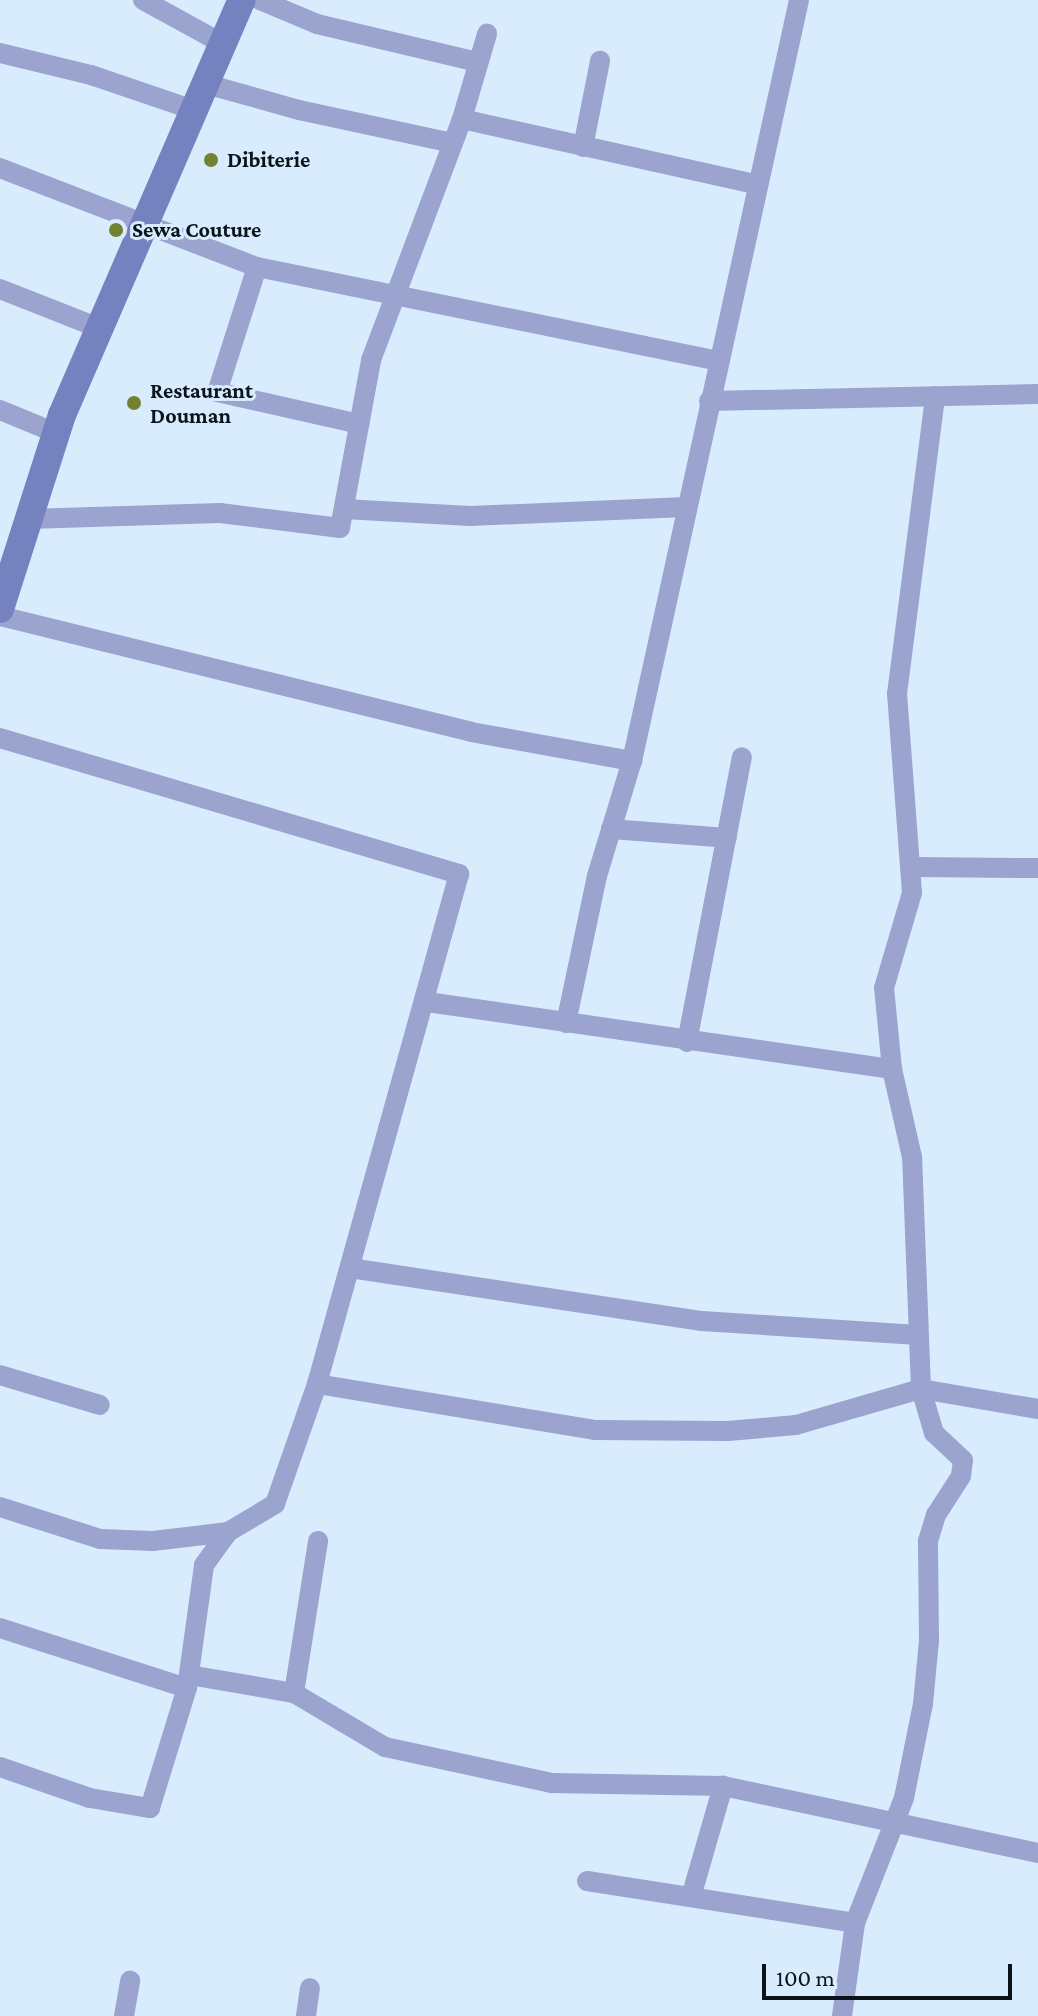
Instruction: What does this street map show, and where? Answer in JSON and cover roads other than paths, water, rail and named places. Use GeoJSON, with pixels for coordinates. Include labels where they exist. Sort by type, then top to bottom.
{"type":"FeatureCollection","features":[{"type":"Feature","properties":{"kind":"street"},"geometry":{"type":"LineString","coordinates":[[143,0],[223,44]]}},
{"type":"Feature","properties":{"kind":"street"},"geometry":{"type":"LineString","coordinates":[[0,609],[8,553],[28,519],[56,433],[99,328],[242,0]]}},
{"type":"Feature","properties":{"kind":"street"},"geometry":{"type":"LineString","coordinates":[[260,0],[317,24],[478,62]]}},
{"type":"Feature","properties":{"kind":"street"},"geometry":{"type":"LineString","coordinates":[[566,1023],[611,829],[632,761],[756,184],[799,0]]}},
{"type":"Feature","properties":{"kind":"street"},"geometry":{"type":"LineString","coordinates":[[28,519],[220,513],[340,528],[371,360],[462,119],[487,34]]}},
{"type":"Feature","properties":{"kind":"street"},"geometry":{"type":"LineString","coordinates":[[0,53],[91,75],[194,110]]}},
{"type":"Feature","properties":{"kind":"street"},"geometry":{"type":"LineString","coordinates":[[583,147],[600,61]]}},
{"type":"Feature","properties":{"kind":"street"},"geometry":{"type":"LineString","coordinates":[[206,84],[299,110],[453,143]]}},
{"type":"Feature","properties":{"kind":"street"},"geometry":{"type":"LineString","coordinates":[[462,119],[756,184]]}},
{"type":"Feature","properties":{"kind":"street"},"geometry":{"type":"LineString","coordinates":[[0,168],[145,221],[257,267],[393,299],[718,361]]}},
{"type":"Feature","properties":{"kind":"street"},"geometry":{"type":"LineString","coordinates":[[257,267],[217,392],[359,424]]}},
{"type":"Feature","properties":{"kind":"street"},"geometry":{"type":"LineString","coordinates":[[0,289],[99,328]]}},
{"type":"Feature","properties":{"kind":"street"},"geometry":{"type":"LineString","coordinates":[[709,401],[1038,394]]}},
{"type":"Feature","properties":{"kind":"street"},"geometry":{"type":"LineString","coordinates":[[842,2016],[855,1923],[895,1821],[923,1704],[929,1641],[928,1541],[936,1515],[961,1476],[963,1460],[934,1433],[921,1389],[912,1157],[892,1069],[884,988],[912,893],[913,867],[897,694],[935,396]]}},
{"type":"Feature","properties":{"kind":"street"},"geometry":{"type":"LineString","coordinates":[[0,410],[56,433]]}},
{"type":"Feature","properties":{"kind":"street"},"geometry":{"type":"LineString","coordinates":[[344,509],[470,516],[686,507]]}},
{"type":"Feature","properties":{"kind":"street"},"geometry":{"type":"LineString","coordinates":[[0,616],[471,732],[632,761]]}},
{"type":"Feature","properties":{"kind":"street"},"geometry":{"type":"LineString","coordinates":[[0,738],[459,874],[427,1002],[317,1384],[275,1504],[228,1532],[204,1565],[188,1681],[150,1808],[90,1798],[0,1767]]}},
{"type":"Feature","properties":{"kind":"street"},"geometry":{"type":"LineString","coordinates":[[687,1042],[742,757]]}},
{"type":"Feature","properties":{"kind":"street"},"geometry":{"type":"LineString","coordinates":[[611,829],[727,838]]}},
{"type":"Feature","properties":{"kind":"street"},"geometry":{"type":"LineString","coordinates":[[913,867],[1038,868]]}},
{"type":"Feature","properties":{"kind":"street"},"geometry":{"type":"LineString","coordinates":[[427,1002],[687,1042],[892,1069]]}},
{"type":"Feature","properties":{"kind":"street"},"geometry":{"type":"LineString","coordinates":[[350,1268],[702,1321],[918,1335]]}},
{"type":"Feature","properties":{"kind":"street"},"geometry":{"type":"LineString","coordinates":[[0,1375],[100,1405]]}},
{"type":"Feature","properties":{"kind":"street"},"geometry":{"type":"LineString","coordinates":[[317,1384],[594,1430],[728,1431],[796,1425],[921,1389],[1038,1409]]}},
{"type":"Feature","properties":{"kind":"street"},"geometry":{"type":"LineString","coordinates":[[0,1508],[100,1539],[153,1541],[228,1532]]}},
{"type":"Feature","properties":{"kind":"street"},"geometry":{"type":"LineString","coordinates":[[294,1693],[318,1541]]}},
{"type":"Feature","properties":{"kind":"street"},"geometry":{"type":"LineString","coordinates":[[0,1628],[188,1681],[294,1693],[385,1747],[552,1783],[723,1786],[1038,1853]]}},
{"type":"Feature","properties":{"kind":"street"},"geometry":{"type":"LineString","coordinates":[[691,1897],[723,1786]]}},
{"type":"Feature","properties":{"kind":"street"},"geometry":{"type":"LineString","coordinates":[[587,1881],[855,1923]]}},
{"type":"Feature","properties":{"kind":"street"},"geometry":{"type":"LineString","coordinates":[[124,2016],[130,1981]]}},
{"type":"Feature","properties":{"kind":"street"},"geometry":{"type":"LineString","coordinates":[[306,2016],[310,1988]]}},
{"type":"Feature","properties":{"kind":"place","name":"Dibiterie"},"geometry":{"type":"Point","coordinates":[211,160]}},
{"type":"Feature","properties":{"kind":"place","name":"Sewa Couture"},"geometry":{"type":"Point","coordinates":[116,230]}},
{"type":"Feature","properties":{"kind":"place","name":"Restaurant Douman"},"geometry":{"type":"Point","coordinates":[134,403]}}]}
